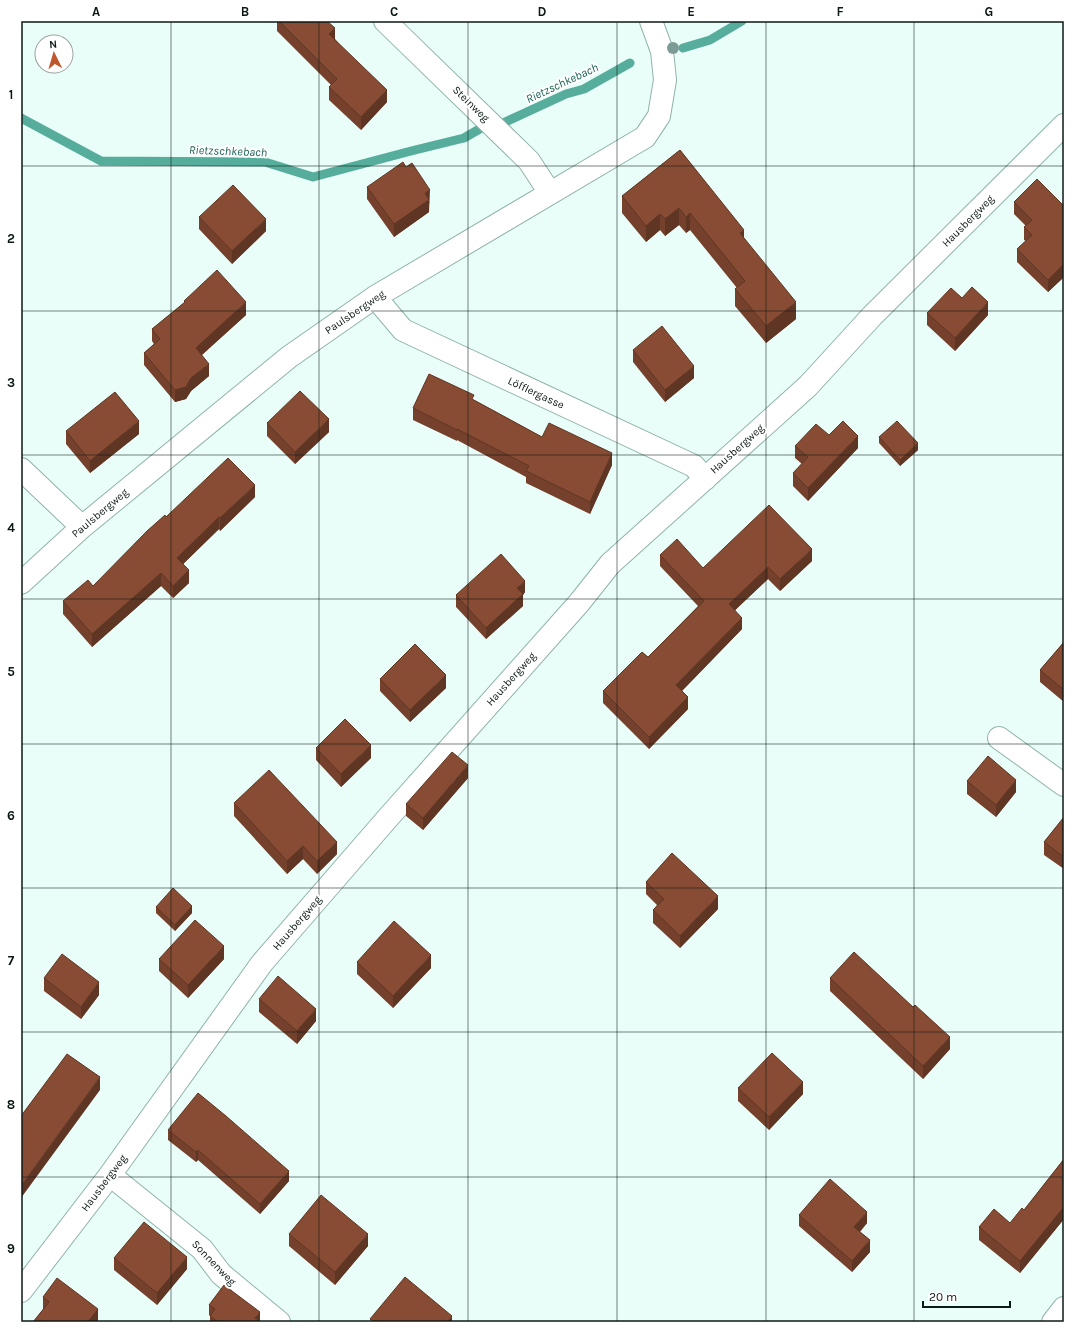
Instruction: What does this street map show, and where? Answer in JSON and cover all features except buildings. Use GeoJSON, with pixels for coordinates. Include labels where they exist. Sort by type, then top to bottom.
{"type":"FeatureCollection","features":[{"type":"Feature","properties":{"kind":"street","name":"Steinweg"},"geometry":{"type":"LineString","coordinates":[[385,21],[529,162],[550,193]]}},
{"type":"Feature","properties":{"kind":"street","name":"Paulsbergweg"},"geometry":{"type":"LineString","coordinates":[[21,583],[82,527],[289,357],[375,297],[645,137],[659,116],[665,80],[662,51],[651,21]]}},
{"type":"Feature","properties":{"kind":"street","name":"Hausbergweg"},"geometry":{"type":"LineString","coordinates":[[21,1290],[110,1175],[262,963],[381,826],[579,603],[610,564],[808,386],[872,316],[1064,126]]}},
{"type":"Feature","properties":{"kind":"street","name":"Löfflergasse"},"geometry":{"type":"LineString","coordinates":[[375,297],[403,330],[694,466],[705,479]]}},
{"type":"Feature","properties":{"kind":"street"},"geometry":{"type":"LineString","coordinates":[[21,469],[82,527]]}},
{"type":"Feature","properties":{"kind":"street"},"geometry":{"type":"LineString","coordinates":[[999,738],[1064,785]]}},
{"type":"Feature","properties":{"kind":"street","name":"Sonnenweg"},"geometry":{"type":"LineString","coordinates":[[110,1175],[202,1249],[221,1274],[279,1322]]}},
{"type":"Feature","properties":{"kind":"street"},"geometry":{"type":"LineString","coordinates":[[1054,1322],[1064,1308]]}},
{"type":"Feature","properties":{"kind":"waterway","name":"Rietzschkebach"},"geometry":{"type":"LineString","coordinates":[[683,48],[710,40],[742,21]]}},
{"type":"Feature","properties":{"kind":"waterway","name":"Rietzschkebach"},"geometry":{"type":"LineString","coordinates":[[503,123],[566,94],[584,89],[630,63]]}},
{"type":"Feature","properties":{"kind":"waterway","name":"Rietzschkebach"},"geometry":{"type":"LineString","coordinates":[[21,118],[101,161],[265,162],[313,177],[464,138],[483,127]]}}]}
